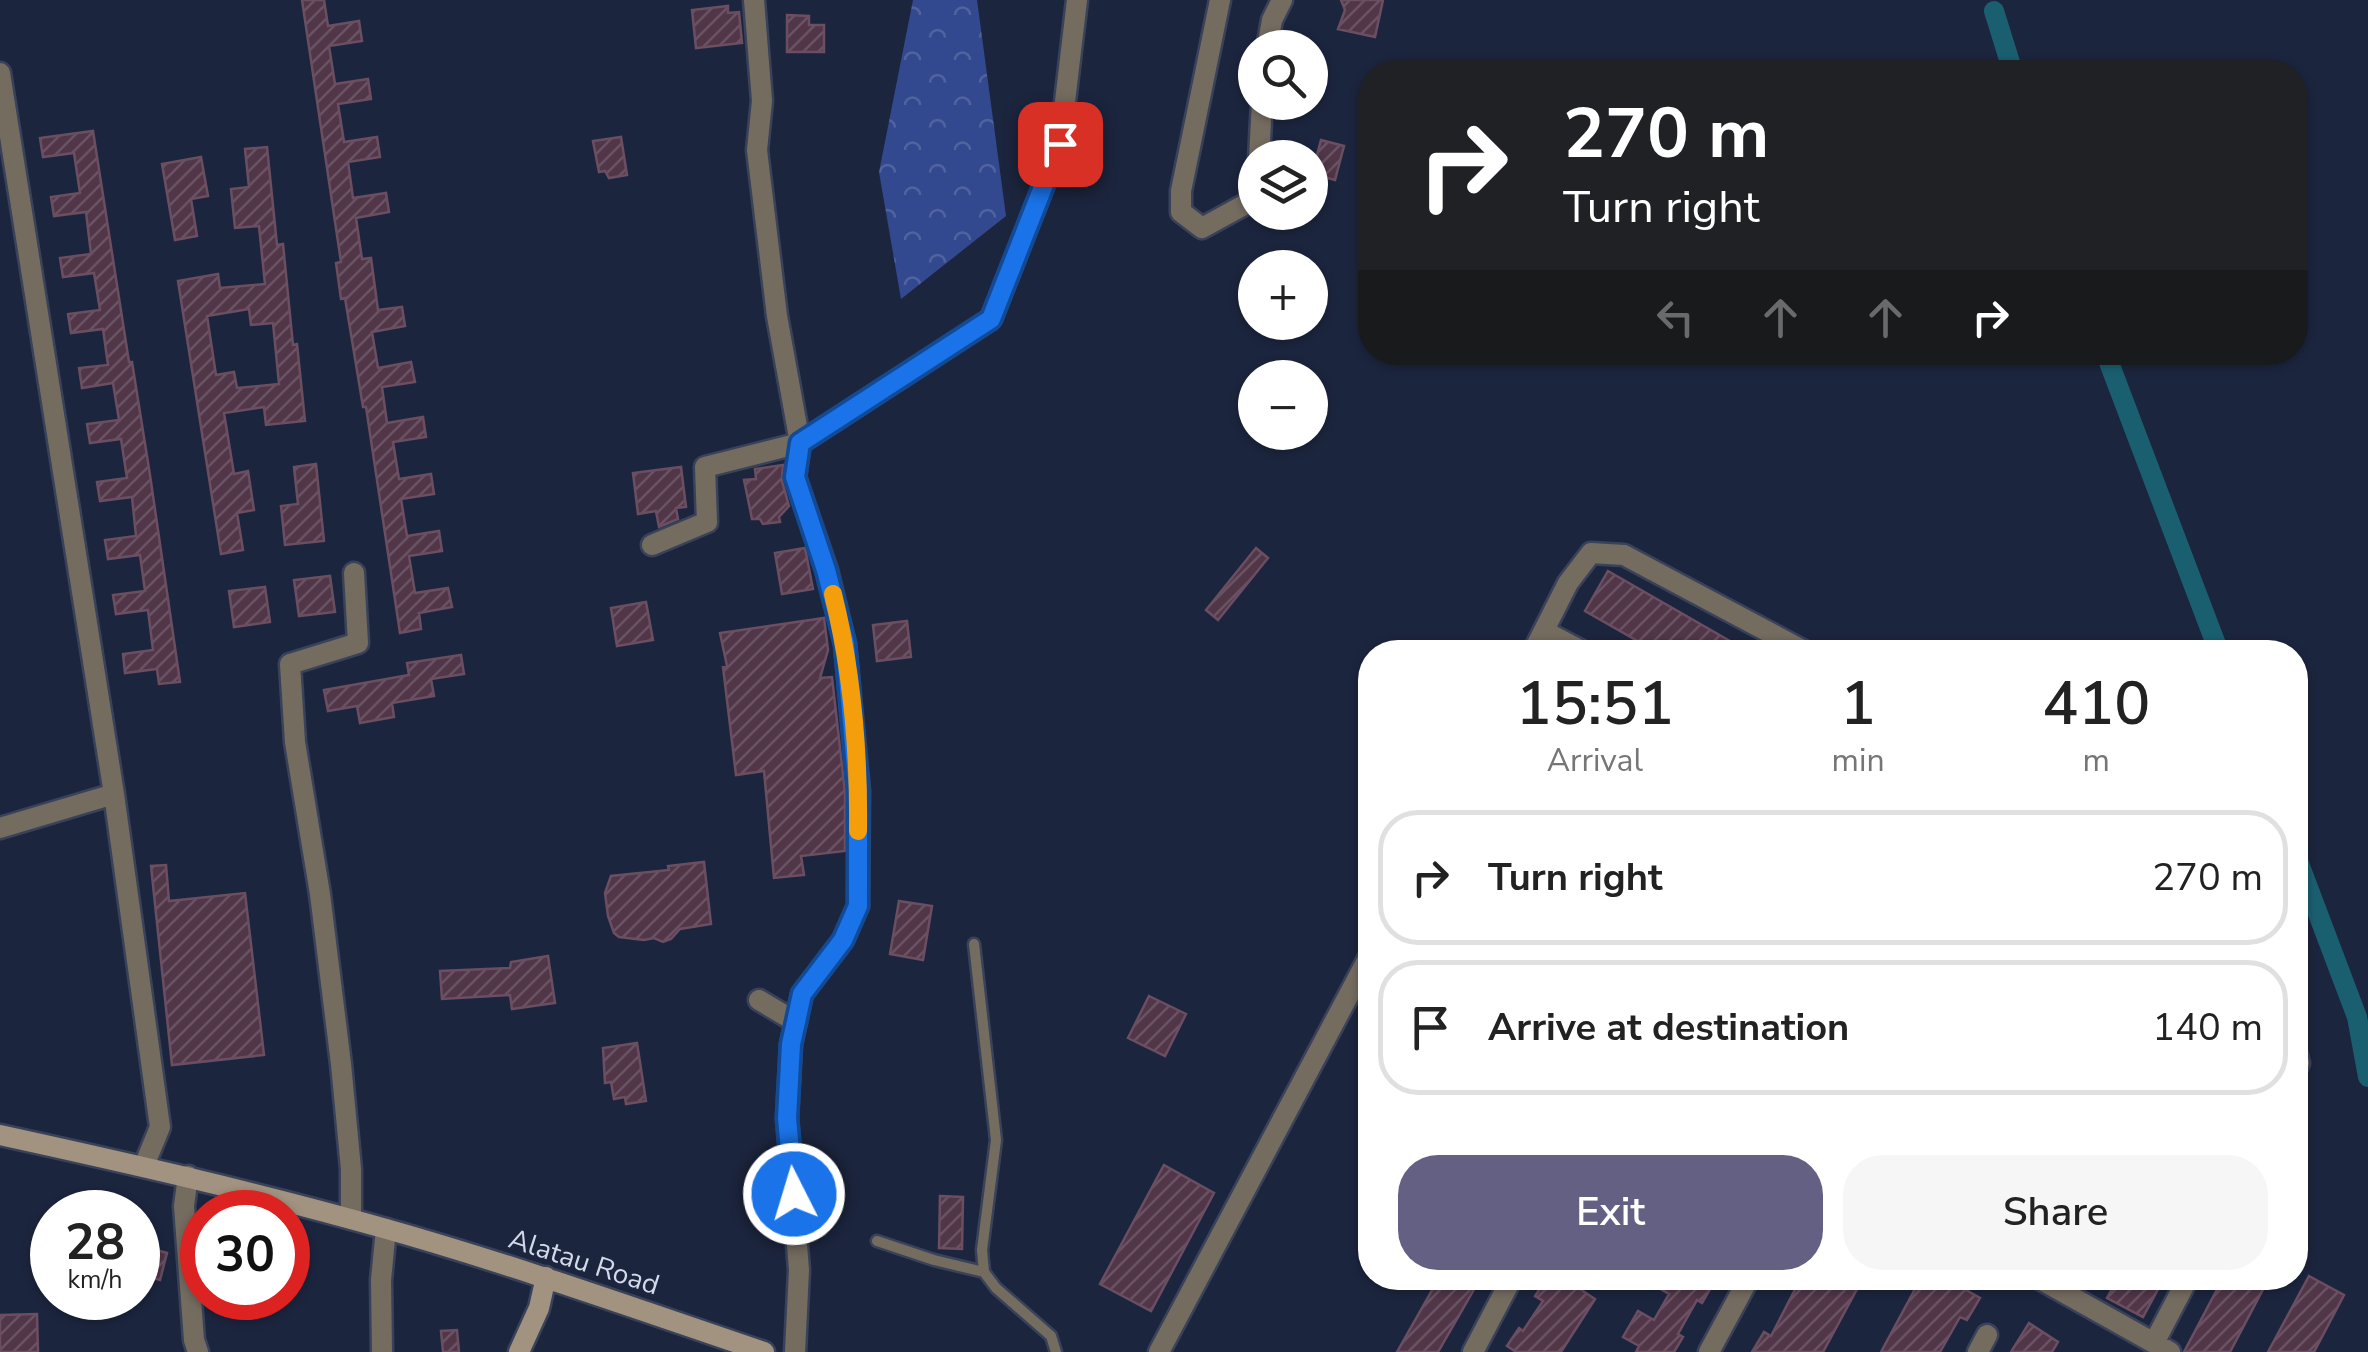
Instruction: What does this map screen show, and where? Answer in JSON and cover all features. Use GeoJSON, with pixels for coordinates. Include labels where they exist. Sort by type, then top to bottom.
{"type":"FeatureCollection","features":[{"type":"Feature","properties":{"kind":"main road"},"geometry":{"type":"LineString","coordinates":[[0,1135],[188,1176],[351,1219]]}},
{"type":"Feature","properties":{"kind":"main road","name":"Alatau Road"},"geometry":{"type":"LineString","coordinates":[[351,1219],[546,1277],[764,1352]]}},
{"type":"Feature","properties":{"kind":"main road"},"geometry":{"type":"LineString","coordinates":[[519,1352],[546,1277]]}},
{"type":"Feature","properties":{"kind":"street"},"geometry":{"type":"LineString","coordinates":[[754,0],[762,102],[757,150],[776,316],[800,443],[795,477],[826,570],[845,644],[858,790],[858,906],[843,940],[802,994],[791,1044],[787,1118],[799,1270],[795,1352]]}},
{"type":"Feature","properties":{"kind":"street"},"geometry":{"type":"LineString","coordinates":[[652,545],[707,522],[705,467],[800,443],[991,319],[1060,144],[1077,0]]}},
{"type":"Feature","properties":{"kind":"street"},"geometry":{"type":"LineString","coordinates":[[1220,0],[1180,191],[1181,212],[1202,228],[1238,208]]}},
{"type":"Feature","properties":{"kind":"street"},"geometry":{"type":"LineString","coordinates":[[1270,30],[1282,0]]}},
{"type":"Feature","properties":{"kind":"street"},"geometry":{"type":"LineString","coordinates":[[0,73],[114,794],[160,1127],[144,1166]]}},
{"type":"Feature","properties":{"kind":"street"},"geometry":{"type":"LineString","coordinates":[[1539,640],[1568,583],[1591,553],[1624,555],[1783,640]]}},
{"type":"Feature","properties":{"kind":"street"},"geometry":{"type":"LineString","coordinates":[[351,1219],[351,1169],[341,1064],[320,894],[295,742],[290,664],[358,643],[354,573]]}},
{"type":"Feature","properties":{"kind":"street"},"geometry":{"type":"LineString","coordinates":[[1544,631],[1561,640]]}},
{"type":"Feature","properties":{"kind":"street"},"geometry":{"type":"LineString","coordinates":[[0,828],[114,794]]}},
{"type":"Feature","properties":{"kind":"street"},"geometry":{"type":"LineString","coordinates":[[1159,1352],[1358,978]]}},
{"type":"Feature","properties":{"kind":"street"},"geometry":{"type":"LineString","coordinates":[[759,1000],[796,1022]]}},
{"type":"Feature","properties":{"kind":"street"},"geometry":{"type":"LineString","coordinates":[[188,1176],[184,1206],[198,1352]]}},
{"type":"Feature","properties":{"kind":"street"},"geometry":{"type":"LineString","coordinates":[[382,1352],[381,1280],[386,1228]]}},
{"type":"Feature","properties":{"kind":"street"},"geometry":{"type":"LineString","coordinates":[[1473,1352],[1506,1290]]}},
{"type":"Feature","properties":{"kind":"street"},"geometry":{"type":"LineString","coordinates":[[1709,1352],[1743,1290]]}},
{"type":"Feature","properties":{"kind":"street"},"geometry":{"type":"LineString","coordinates":[[2059,1290],[2162,1348],[2184,1290]]}},
{"type":"Feature","properties":{"kind":"lane"},"geometry":{"type":"LineString","coordinates":[[974,944],[996,1140],[982,1250],[984,1272],[996,1288],[1051,1336],[1056,1352]]}},
{"type":"Feature","properties":{"kind":"lane"},"geometry":{"type":"LineString","coordinates":[[876,1241],[984,1272]]}},
{"type":"Feature","properties":{"kind":"green space"},"geometry":{"type":"Polygon","coordinates":[[[913,0],[977,0],[1006,216],[901,299],[879,172],[913,0]]]}},
{"type":"Feature","properties":{"kind":"building"},"geometry":{"type":"Polygon","coordinates":[[[302,0],[324,0],[328,26],[359,21],[362,41],[329,46],[335,84],[368,79],[371,99],[338,104],[344,142],[377,137],[380,157],[348,162],[353,198],[386,193],[389,212],[356,218],[362,259],[371,258],[378,310],[402,307],[405,326],[372,332],[378,368],[411,362],[415,382],[382,387],[387,423],[423,417],[426,437],[393,442],[399,479],[431,474],[434,494],[401,499],[407,536],[439,531],[442,551],[409,556],[415,593],[448,588],[452,607],[419,613],[421,629],[400,633],[366,407],[345,298],[341,299],[336,263],[341,262],[302,0]]]}},
{"type":"Feature","properties":{"kind":"building"},"geometry":{"type":"Polygon","coordinates":[[[1341,0],[1383,0],[1375,37],[1338,29],[1345,10],[1341,0]]]}},
{"type":"Feature","properties":{"kind":"building"},"geometry":{"type":"Polygon","coordinates":[[[728,6],[728,13],[739,12],[742,43],[696,48],[692,10],[728,6]]]}},
{"type":"Feature","properties":{"kind":"building"},"geometry":{"type":"Polygon","coordinates":[[[787,15],[809,16],[809,25],[824,25],[824,52],[787,52],[787,15]]]}},
{"type":"Feature","properties":{"kind":"building"},"geometry":{"type":"Polygon","coordinates":[[[93,131],[180,682],[159,684],[157,669],[125,673],[123,654],[153,650],[148,610],[116,614],[113,595],[145,591],[140,555],[108,559],[105,540],[136,536],[132,497],[100,501],[97,482],[127,478],[121,439],[90,443],[87,424],[119,420],[113,383],[82,388],[79,368],[108,365],[103,329],[71,333],[68,314],[100,310],[94,273],[63,277],[60,258],[91,254],[86,212],[54,216],[51,197],[80,193],[74,153],[43,157],[40,138],[93,131]]]}},
{"type":"Feature","properties":{"kind":"building"},"geometry":{"type":"Polygon","coordinates":[[[621,137],[627,175],[609,178],[605,171],[599,172],[593,141],[621,137]]]}},
{"type":"Feature","properties":{"kind":"building"},"geometry":{"type":"Polygon","coordinates":[[[1328,142],[1344,146],[1335,180],[1328,178],[1328,142]]]}},
{"type":"Feature","properties":{"kind":"building"},"geometry":{"type":"Polygon","coordinates":[[[267,147],[277,245],[283,244],[305,421],[266,425],[264,407],[224,413],[234,474],[248,471],[254,510],[237,513],[243,550],[221,554],[178,281],[218,274],[220,288],[265,284],[259,226],[235,228],[231,189],[249,187],[245,149],[267,147]],[[249,309],[207,316],[216,375],[234,372],[237,388],[279,384],[273,323],[251,325],[249,309]]]}},
{"type":"Feature","properties":{"kind":"building"},"geometry":{"type":"Polygon","coordinates":[[[201,157],[208,196],[191,199],[197,236],[175,240],[162,164],[201,157]]]}},
{"type":"Feature","properties":{"kind":"building"},"geometry":{"type":"Polygon","coordinates":[[[316,464],[324,541],[285,545],[281,506],[298,504],[294,467],[316,464]]]}},
{"type":"Feature","properties":{"kind":"building"},"geometry":{"type":"Polygon","coordinates":[[[783,465],[782,481],[789,506],[779,517],[780,522],[763,524],[760,519],[752,519],[744,480],[756,479],[755,469],[783,465]]]}},
{"type":"Feature","properties":{"kind":"building"},"geometry":{"type":"Polygon","coordinates":[[[681,467],[686,507],[676,508],[678,519],[659,527],[656,511],[638,514],[633,473],[681,467]]]}},
{"type":"Feature","properties":{"kind":"building"},"geometry":{"type":"Polygon","coordinates":[[[805,548],[813,589],[782,594],[775,553],[805,548]]]}},
{"type":"Feature","properties":{"kind":"building"},"geometry":{"type":"Polygon","coordinates":[[[1256,548],[1268,558],[1218,620],[1206,610],[1256,548]]]}},
{"type":"Feature","properties":{"kind":"building"},"geometry":{"type":"Polygon","coordinates":[[[1608,571],[1728,640],[1636,640],[1585,611],[1608,571]]]}},
{"type":"Feature","properties":{"kind":"building"},"geometry":{"type":"Polygon","coordinates":[[[330,576],[335,612],[299,616],[294,580],[330,576]]]}},
{"type":"Feature","properties":{"kind":"building"},"geometry":{"type":"Polygon","coordinates":[[[265,587],[270,622],[234,627],[229,591],[265,587]]]}},
{"type":"Feature","properties":{"kind":"building"},"geometry":{"type":"Polygon","coordinates":[[[646,602],[653,640],[617,646],[611,608],[646,602]]]}},
{"type":"Feature","properties":{"kind":"building"},"geometry":{"type":"Polygon","coordinates":[[[824,618],[828,650],[820,678],[832,677],[845,792],[845,851],[801,856],[804,875],[774,878],[764,771],[736,775],[723,667],[727,666],[720,633],[824,618]]]}},
{"type":"Feature","properties":{"kind":"building"},"geometry":{"type":"Polygon","coordinates":[[[907,621],[911,657],[877,661],[873,625],[907,621]]]}},
{"type":"Feature","properties":{"kind":"building"},"geometry":{"type":"Polygon","coordinates":[[[461,655],[464,674],[431,679],[434,696],[392,703],[394,717],[360,723],[357,706],[328,711],[324,690],[409,675],[407,663],[461,655]]]}},
{"type":"Feature","properties":{"kind":"building"},"geometry":{"type":"Polygon","coordinates":[[[704,862],[711,924],[680,929],[663,942],[619,937],[614,933],[605,893],[611,876],[704,862]]]}},
{"type":"Feature","properties":{"kind":"building"},"geometry":{"type":"Polygon","coordinates":[[[166,865],[169,901],[245,893],[264,1055],[172,1065],[151,866],[166,865]]]}},
{"type":"Feature","properties":{"kind":"building"},"geometry":{"type":"Polygon","coordinates":[[[899,901],[932,906],[923,960],[890,954],[899,901]]]}},
{"type":"Feature","properties":{"kind":"building"},"geometry":{"type":"Polygon","coordinates":[[[548,956],[555,1003],[512,1009],[510,995],[442,999],[440,971],[510,968],[511,962],[548,956]]]}},
{"type":"Feature","properties":{"kind":"building"},"geometry":{"type":"Polygon","coordinates":[[[1149,996],[1186,1014],[1165,1056],[1128,1038],[1149,996]]]}},
{"type":"Feature","properties":{"kind":"building"},"geometry":{"type":"Polygon","coordinates":[[[637,1043],[646,1101],[626,1104],[625,1097],[614,1099],[611,1082],[605,1083],[603,1048],[637,1043]]]}},
{"type":"Feature","properties":{"kind":"building"},"geometry":{"type":"Polygon","coordinates":[[[1164,1165],[1214,1193],[1151,1311],[1100,1284],[1164,1165]]]}},
{"type":"Feature","properties":{"kind":"building"},"geometry":{"type":"Polygon","coordinates":[[[940,1196],[963,1197],[962,1249],[939,1248],[940,1196]]]}},
{"type":"Feature","properties":{"kind":"building"},"geometry":{"type":"Polygon","coordinates":[[[160,1251],[167,1253],[160,1280],[160,1251]]]}},
{"type":"Feature","properties":{"kind":"building"},"geometry":{"type":"Polygon","coordinates":[[[2308,1278],[2344,1295],[2314,1352],[2268,1352],[2301,1290],[2308,1290],[2308,1278]]]}},
{"type":"Feature","properties":{"kind":"building"},"geometry":{"type":"Polygon","coordinates":[[[1432,1290],[1474,1290],[1438,1352],[1397,1352],[1432,1290]]]}},
{"type":"Feature","properties":{"kind":"building"},"geometry":{"type":"Polygon","coordinates":[[[1539,1290],[1582,1290],[1595,1299],[1561,1352],[1516,1352],[1507,1346],[1519,1328],[1523,1331],[1543,1301],[1535,1296],[1539,1290]]]}},
{"type":"Feature","properties":{"kind":"building"},"geometry":{"type":"Polygon","coordinates":[[[1662,1290],[1710,1290],[1702,1303],[1697,1300],[1678,1334],[1683,1337],[1674,1352],[1636,1352],[1639,1346],[1623,1337],[1638,1311],[1654,1320],[1669,1294],[1662,1290]]]}},
{"type":"Feature","properties":{"kind":"building"},"geometry":{"type":"Polygon","coordinates":[[[1795,1290],[1857,1290],[1823,1352],[1752,1352],[1764,1332],[1771,1336],[1795,1290]]]}},
{"type":"Feature","properties":{"kind":"building"},"geometry":{"type":"Polygon","coordinates":[[[1915,1290],[1966,1290],[1980,1298],[1967,1320],[1960,1317],[1940,1352],[1881,1352],[1915,1290]]]}},
{"type":"Feature","properties":{"kind":"building"},"geometry":{"type":"Polygon","coordinates":[[[2111,1290],[2158,1290],[2143,1317],[2107,1298],[2111,1290]]]}},
{"type":"Feature","properties":{"kind":"building"},"geometry":{"type":"Polygon","coordinates":[[[2217,1290],[2263,1290],[2230,1352],[2184,1352],[2217,1290]]]}},
{"type":"Feature","properties":{"kind":"building"},"geometry":{"type":"Polygon","coordinates":[[[30,1314],[30,1320],[37,1320],[38,1352],[0,1352],[0,1315],[30,1314]]]}},
{"type":"Feature","properties":{"kind":"building"},"geometry":{"type":"Polygon","coordinates":[[[2029,1323],[2058,1342],[2052,1352],[2011,1352],[2029,1323]]]}},
{"type":"Feature","properties":{"kind":"building"},"geometry":{"type":"Polygon","coordinates":[[[457,1330],[459,1352],[443,1352],[441,1331],[457,1330]]]}},
{"type":"Feature","properties":{"kind":"waterway"},"geometry":{"type":"LineString","coordinates":[[1994,11],[2009,60]]}},
{"type":"Feature","properties":{"kind":"waterway"},"geometry":{"type":"LineString","coordinates":[[2110,365],[2214,640]]}},
{"type":"Feature","properties":{"kind":"waterway"},"geometry":{"type":"LineString","coordinates":[[2308,887],[2357,1017],[2368,1077]]}},
{"type":"Feature","properties":{"kind":"slow traffic"},"geometry":{"type":"LineString","coordinates":[[833,594],[845,644],[858,831]]}},
{"type":"Feature","properties":{"kind":"route"},"geometry":{"type":"LineString","coordinates":[[794,1194],[787,1118],[791,1044],[802,994],[843,940],[858,906],[858,790],[845,644],[826,570],[795,477],[800,443],[991,319],[1060,144]]}}]}
